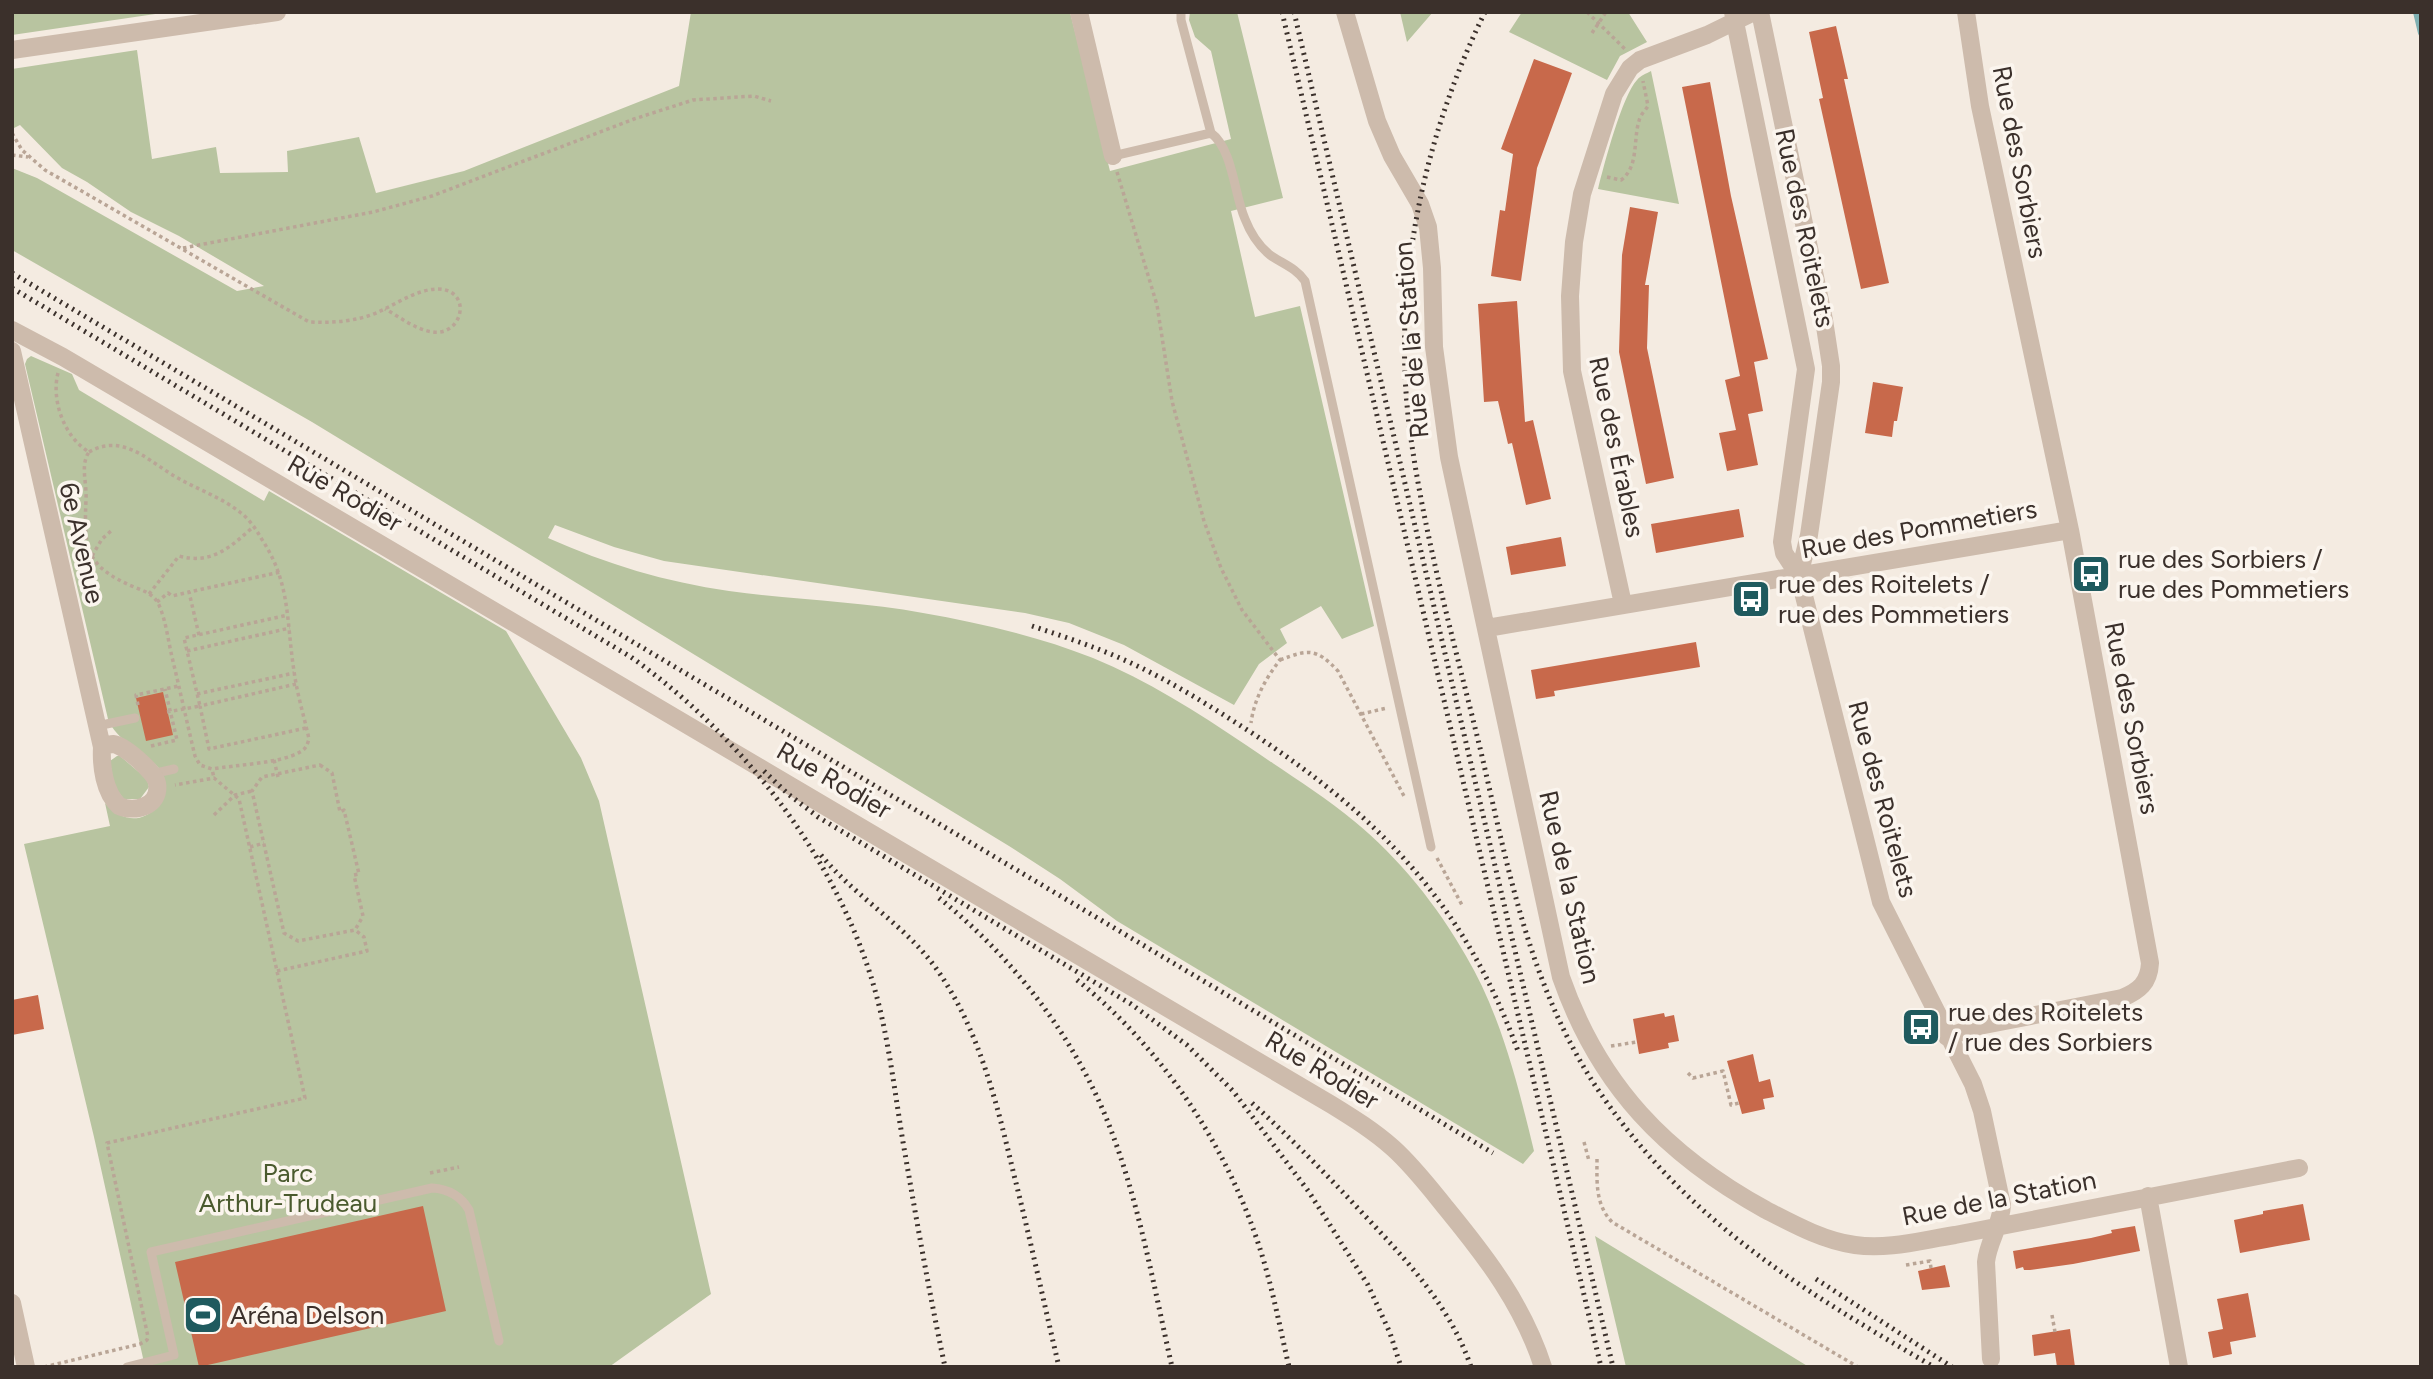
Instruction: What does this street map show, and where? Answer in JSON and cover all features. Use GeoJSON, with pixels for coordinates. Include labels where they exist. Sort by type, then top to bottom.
{"type":"FeatureCollection","features":[{"type":"Feature","properties":{"kind":"street"},"geometry":{"type":"LineString","coordinates":[[12,50],[277,12]]}},
{"type":"Feature","properties":{"kind":"street"},"geometry":{"type":"LineString","coordinates":[[1079,12],[1113,156]]}},
{"type":"Feature","properties":{"kind":"street","name":"Rue de la Station"},"geometry":{"type":"LineString","coordinates":[[1345,12],[1377,121],[1392,156],[1420,204],[1428,227],[1434,347],[1443,420],[1457,498],[1561,977],[1593,1048],[1641,1115],[1684,1157],[1714,1178],[1783,1219],[1852,1245],[1881,1247],[2299,1168]]}},
{"type":"Feature","properties":{"kind":"street","name":"Rue des Érables"},"geometry":{"type":"LineString","coordinates":[[1623,604],[1572,370],[1570,296],[1580,206],[1604,120],[1620,82],[1630,68],[1640,60],[1707,35],[1734,17],[1754,12]]}},
{"type":"Feature","properties":{"kind":"street","name":"Rue des Roitelets"},"geometry":{"type":"LineString","coordinates":[[1760,12],[1829,349],[1831,382],[1809,535],[1799,576]]}},
{"type":"Feature","properties":{"kind":"street","name":"Rue des Sorbiers"},"geometry":{"type":"LineString","coordinates":[[1947,1037],[1979,1026],[2122,998],[2142,987],[2150,972],[2150,954],[2070,530],[1986,136],[1966,12]]}},
{"type":"Feature","properties":{"kind":"street","name":"Rue des Roitelets"},"geometry":{"type":"LineString","coordinates":[[1734,17],[1806,369],[1805,390],[1781,532],[1784,553],[1799,576],[1876,886],[1889,921],[1973,1084],[1982,1111],[2002,1205],[1986,1262],[1991,1359]]}},
{"type":"Feature","properties":{"kind":"street","name":"Rue Rodier"},"geometry":{"type":"LineString","coordinates":[[13,334],[99,378],[771,773],[1375,1133],[1413,1168],[1487,1258],[1525,1319],[1543,1367]]}},
{"type":"Feature","properties":{"kind":"street"},"geometry":{"type":"LineString","coordinates":[[1804,354],[1829,349]]}},
{"type":"Feature","properties":{"kind":"street","name":"6e Avenue"},"geometry":{"type":"LineString","coordinates":[[12,351],[102,747],[102,761],[109,793],[118,806],[135,810],[150,802],[156,794],[157,785],[152,774]]}},
{"type":"Feature","properties":{"kind":"street","name":"Rue des Pommetiers"},"geometry":{"type":"LineString","coordinates":[[1487,628],[2070,530]]}},
{"type":"Feature","properties":{"kind":"street"},"geometry":{"type":"LineString","coordinates":[[102,747],[113,744],[118,746],[152,774]]}},
{"type":"Feature","properties":{"kind":"street"},"geometry":{"type":"LineString","coordinates":[[2148,1196],[2179,1367]]}},
{"type":"Feature","properties":{"kind":"street"},"geometry":{"type":"LineString","coordinates":[[12,1303],[26,1367]]}},
{"type":"Feature","properties":{"kind":"lane"},"geometry":{"type":"LineString","coordinates":[[1181,12],[1210,133]]}},
{"type":"Feature","properties":{"kind":"lane"},"geometry":{"type":"LineString","coordinates":[[1113,156],[1210,133],[1219,138],[1244,218],[1254,236],[1262,248],[1290,266],[1305,281],[1431,847]]}},
{"type":"Feature","properties":{"kind":"lane"},"geometry":{"type":"LineString","coordinates":[[97,726],[135,718]]}},
{"type":"Feature","properties":{"kind":"lane"},"geometry":{"type":"LineString","coordinates":[[152,774],[174,769]]}},
{"type":"Feature","properties":{"kind":"lane"},"geometry":{"type":"LineString","coordinates":[[127,1367],[174,1355],[151,1252],[432,1188],[455,1194],[464,1201],[469,1210],[499,1341]]}},
{"type":"Feature","properties":{"kind":"path"},"geometry":{"type":"LineString","coordinates":[[1587,12],[1627,51]]}},
{"type":"Feature","properties":{"kind":"path"},"geometry":{"type":"LineString","coordinates":[[1592,33],[1606,12]]}},
{"type":"Feature","properties":{"kind":"path"},"geometry":{"type":"LineString","coordinates":[[1601,175],[1620,180],[1628,175],[1632,167],[1639,118],[1648,106],[1642,75]]}},
{"type":"Feature","properties":{"kind":"path"},"geometry":{"type":"LineString","coordinates":[[181,249],[373,212],[432,196],[634,119],[693,100],[754,96],[771,101]]}},
{"type":"Feature","properties":{"kind":"path"},"geometry":{"type":"LineString","coordinates":[[12,132],[30,158],[45,170],[309,322],[338,323],[368,316],[417,294],[442,290],[450,290],[460,304],[458,321],[442,333],[431,332],[385,309]]}},
{"type":"Feature","properties":{"kind":"path"},"geometry":{"type":"LineString","coordinates":[[12,155],[30,158]]}},
{"type":"Feature","properties":{"kind":"path"},"geometry":{"type":"LineString","coordinates":[[1113,156],[1157,305],[1172,401],[1203,521],[1221,568],[1242,610],[1280,660]]}},
{"type":"Feature","properties":{"kind":"path"},"geometry":{"type":"LineString","coordinates":[[60,368],[56,393],[61,414],[72,435],[89,452]]}},
{"type":"Feature","properties":{"kind":"path"},"geometry":{"type":"LineString","coordinates":[[107,444],[119,445],[134,450],[177,477],[242,514],[270,550],[280,572],[290,628],[294,673],[309,739],[307,747],[301,752],[274,760],[212,769],[200,765],[195,756],[165,625],[157,602],[149,594],[108,576],[92,556],[84,520],[84,468],[89,452],[107,444]]}},
{"type":"Feature","properties":{"kind":"path"},"geometry":{"type":"LineString","coordinates":[[173,484],[177,477]]}},
{"type":"Feature","properties":{"kind":"path"},"geometry":{"type":"LineString","coordinates":[[149,594],[180,554],[200,560],[216,555],[253,527]]}},
{"type":"Feature","properties":{"kind":"path"},"geometry":{"type":"LineString","coordinates":[[92,556],[102,538],[111,531]]}},
{"type":"Feature","properties":{"kind":"path"},"geometry":{"type":"LineString","coordinates":[[157,602],[169,593],[172,596],[280,572]]}},
{"type":"Feature","properties":{"kind":"path"},"geometry":{"type":"LineString","coordinates":[[189,592],[199,635]]}},
{"type":"Feature","properties":{"kind":"path"},"geometry":{"type":"LineString","coordinates":[[288,615],[184,638],[209,750],[306,728]]}},
{"type":"Feature","properties":{"kind":"path"},"geometry":{"type":"LineString","coordinates":[[187,651],[290,628]]}},
{"type":"Feature","properties":{"kind":"path"},"geometry":{"type":"LineString","coordinates":[[1251,723],[1261,690],[1280,660],[1309,651],[1324,656],[1338,671],[1404,796]]}},
{"type":"Feature","properties":{"kind":"path"},"geometry":{"type":"LineString","coordinates":[[197,694],[294,673]]}},
{"type":"Feature","properties":{"kind":"path"},"geometry":{"type":"LineString","coordinates":[[169,712],[296,684]]}},
{"type":"Feature","properties":{"kind":"path"},"geometry":{"type":"LineString","coordinates":[[138,707],[136,695],[179,685]]}},
{"type":"Feature","properties":{"kind":"path"},"geometry":{"type":"LineString","coordinates":[[146,741],[147,747],[177,740],[165,688]]}},
{"type":"Feature","properties":{"kind":"path"},"geometry":{"type":"LineString","coordinates":[[1361,714],[1399,705]]}},
{"type":"Feature","properties":{"kind":"path"},"geometry":{"type":"LineString","coordinates":[[274,760],[277,776]]}},
{"type":"Feature","properties":{"kind":"path"},"geometry":{"type":"LineString","coordinates":[[214,815],[235,795],[252,791],[262,777],[320,765],[332,773],[359,874],[354,876],[363,916],[355,930]]}},
{"type":"Feature","properties":{"kind":"path"},"geometry":{"type":"LineString","coordinates":[[45,1367],[145,1342],[148,1336],[107,1143],[305,1098],[240,799],[214,778],[212,769]]}},
{"type":"Feature","properties":{"kind":"path"},"geometry":{"type":"LineString","coordinates":[[166,787],[214,778]]}},
{"type":"Feature","properties":{"kind":"path"},"geometry":{"type":"LineString","coordinates":[[252,791],[284,933],[298,941],[355,930],[364,937],[367,951],[277,971]]}},
{"type":"Feature","properties":{"kind":"path"},"geometry":{"type":"LineString","coordinates":[[250,846],[264,843]]}},
{"type":"Feature","properties":{"kind":"path"},"geometry":{"type":"LineString","coordinates":[[345,845],[352,844]]}},
{"type":"Feature","properties":{"kind":"path"},"geometry":{"type":"LineString","coordinates":[[1431,847],[1463,907]]}},
{"type":"Feature","properties":{"kind":"path"},"geometry":{"type":"LineString","coordinates":[[1688,1073],[1693,1078],[1723,1071],[1731,1105],[1739,1103]]}},
{"type":"Feature","properties":{"kind":"path"},"geometry":{"type":"LineString","coordinates":[[1725,1079],[1731,1078]]}},
{"type":"Feature","properties":{"kind":"path"},"geometry":{"type":"LineString","coordinates":[[1584,1142],[1589,1161]]}},
{"type":"Feature","properties":{"kind":"path"},"geometry":{"type":"LineString","coordinates":[[1597,1159],[1598,1195],[1605,1215],[1612,1222],[1858,1367]]}},
{"type":"Feature","properties":{"kind":"path"},"geometry":{"type":"LineString","coordinates":[[429,1173],[459,1167]]}},
{"type":"Feature","properties":{"kind":"path"},"geometry":{"type":"LineString","coordinates":[[1906,1265],[1930,1261],[1931,1268]]}},
{"type":"Feature","properties":{"kind":"path"},"geometry":{"type":"LineString","coordinates":[[2052,1315],[2055,1332]]}},
{"type":"Feature","properties":{"kind":"green space"},"geometry":{"type":"Polygon","coordinates":[[[12,12],[169,12],[12,35],[12,12]]]}},
{"type":"Feature","properties":{"kind":"green space"},"geometry":{"type":"Polygon","coordinates":[[[691,12],[1070,12],[1110,171],[1231,139],[1211,51],[1195,37],[1189,20],[1190,12],[1237,12],[1283,198],[1231,211],[1255,317],[1300,306],[1374,626],[1342,639],[1321,606],[1280,629],[1287,643],[1259,664],[1234,705],[1124,645],[1069,623],[1025,613],[664,561],[614,547],[555,525],[548,538],[614,564],[682,583],[753,594],[899,609],[1009,631],[1072,650],[1113,667],[1152,686],[1209,721],[1314,791],[1371,835],[1416,883],[1443,919],[1466,956],[1499,1026],[1534,1151],[1523,1164],[1117,921],[1009,846],[312,422],[12,250],[12,168],[37,178],[237,291],[264,286],[179,236],[131,212],[62,168],[20,125],[12,129],[12,69],[137,50],[152,159],[216,147],[220,173],[288,172],[287,151],[359,137],[376,193],[464,171],[679,86],[691,12]]]}},
{"type":"Feature","properties":{"kind":"green space"},"geometry":{"type":"Polygon","coordinates":[[[1400,12],[1433,12],[1407,42],[1400,12]]]}},
{"type":"Feature","properties":{"kind":"green space"},"geometry":{"type":"Polygon","coordinates":[[[1522,12],[1628,12],[1647,42],[1620,56],[1607,80],[1509,32],[1522,12]]]}},
{"type":"Feature","properties":{"kind":"green space"},"geometry":{"type":"Polygon","coordinates":[[[1651,71],[1679,204],[1598,189],[1625,100],[1637,80],[1651,71]]]}},
{"type":"Feature","properties":{"kind":"green space","name":"Parc Arthur-Trudeau"},"geometry":{"type":"Polygon","coordinates":[[[31,356],[72,374],[79,390],[264,501],[269,491],[506,631],[581,758],[599,801],[711,1294],[609,1367],[145,1367],[94,1137],[24,844],[110,826],[105,803],[117,813],[130,818],[150,813],[157,807],[163,773],[126,742],[108,719],[25,364],[31,356]]]}},
{"type":"Feature","properties":{"kind":"green space"},"geometry":{"type":"Polygon","coordinates":[[[117,756],[147,779],[149,787],[140,799],[124,799],[114,787],[110,761],[117,756]]]}},
{"type":"Feature","properties":{"kind":"green space"},"geometry":{"type":"Polygon","coordinates":[[[1595,1236],[1809,1367],[1626,1367],[1595,1236]]]}},
{"type":"Feature","properties":{"kind":"building"},"geometry":{"type":"Polygon","coordinates":[[[1836,26],[1848,79],[1844,79],[1889,283],[1861,289],[1819,99],[1823,98],[1809,32],[1836,26]]]}},
{"type":"Feature","properties":{"kind":"building"},"geometry":{"type":"Polygon","coordinates":[[[1534,59],[1572,73],[1537,168],[1521,281],[1491,276],[1500,210],[1505,211],[1513,154],[1501,149],[1534,59]]]}},
{"type":"Feature","properties":{"kind":"building"},"geometry":{"type":"Polygon","coordinates":[[[1710,82],[1731,196],[1768,359],[1754,362],[1763,411],[1748,414],[1758,465],[1727,471],[1719,433],[1736,430],[1725,380],[1740,376],[1682,87],[1710,82]]]}},
{"type":"Feature","properties":{"kind":"building"},"geometry":{"type":"Polygon","coordinates":[[[1630,207],[1658,212],[1645,285],[1649,285],[1647,348],[1674,478],[1646,484],[1619,352],[1622,255],[1630,207]]]}},
{"type":"Feature","properties":{"kind":"building"},"geometry":{"type":"Polygon","coordinates":[[[1517,301],[1525,422],[1533,420],[1551,499],[1526,505],[1512,443],[1508,444],[1498,401],[1484,402],[1478,304],[1517,301]]]}},
{"type":"Feature","properties":{"kind":"building"},"geometry":{"type":"Polygon","coordinates":[[[1873,382],[1903,387],[1892,437],[1865,433],[1873,382]]]}},
{"type":"Feature","properties":{"kind":"building"},"geometry":{"type":"Polygon","coordinates":[[[1739,509],[1744,537],[1656,553],[1651,524],[1739,509]]]}},
{"type":"Feature","properties":{"kind":"building"},"geometry":{"type":"Polygon","coordinates":[[[1561,537],[1566,566],[1511,575],[1506,547],[1561,537]]]}},
{"type":"Feature","properties":{"kind":"building"},"geometry":{"type":"Polygon","coordinates":[[[1696,642],[1700,667],[1554,691],[1555,696],[1536,699],[1531,670],[1696,642]]]}},
{"type":"Feature","properties":{"kind":"building"},"geometry":{"type":"Polygon","coordinates":[[[163,692],[173,735],[146,741],[136,698],[163,692]]]}},
{"type":"Feature","properties":{"kind":"building"},"geometry":{"type":"Polygon","coordinates":[[[38,995],[44,1029],[12,1035],[12,1000],[38,995]]]}},
{"type":"Feature","properties":{"kind":"building"},"geometry":{"type":"Polygon","coordinates":[[[1664,1013],[1665,1017],[1674,1015],[1679,1041],[1668,1043],[1669,1048],[1639,1054],[1633,1019],[1664,1013]]]}},
{"type":"Feature","properties":{"kind":"building"},"geometry":{"type":"Polygon","coordinates":[[[1753,1054],[1759,1082],[1770,1079],[1774,1097],[1763,1099],[1765,1109],[1742,1114],[1727,1061],[1753,1054]]]}},
{"type":"Feature","properties":{"kind":"building"},"geometry":{"type":"Polygon","coordinates":[[[2303,1204],[2310,1240],[2240,1253],[2234,1220],[2263,1214],[2263,1211],[2303,1204]]]}},
{"type":"Feature","properties":{"kind":"building"},"geometry":{"type":"Polygon","coordinates":[[[423,1206],[446,1311],[199,1367],[175,1262],[423,1206]]]}},
{"type":"Feature","properties":{"kind":"building"},"geometry":{"type":"Polygon","coordinates":[[[2135,1226],[2140,1251],[2073,1264],[2030,1270],[2024,1270],[2023,1267],[2016,1269],[2013,1251],[2091,1238],[2112,1233],[2111,1230],[2135,1226]]]}},
{"type":"Feature","properties":{"kind":"building"},"geometry":{"type":"Polygon","coordinates":[[[1945,1265],[1950,1287],[1922,1290],[1918,1271],[1945,1265]]]}},
{"type":"Feature","properties":{"kind":"building"},"geometry":{"type":"Polygon","coordinates":[[[2248,1293],[2256,1337],[2230,1342],[2232,1354],[2213,1358],[2208,1332],[2223,1329],[2217,1299],[2248,1293]]]}},
{"type":"Feature","properties":{"kind":"building"},"geometry":{"type":"Polygon","coordinates":[[[2070,1329],[2075,1367],[2057,1367],[2055,1353],[2034,1356],[2032,1335],[2070,1329]]]}},
{"type":"Feature","properties":{"kind":"waterway"},"geometry":{"type":"LineString","coordinates":[[2416,12],[2421,33]]}},
{"type":"Feature","properties":{"kind":"railway"},"geometry":{"type":"LineString","coordinates":[[1282,12],[1601,1367]]}},
{"type":"Feature","properties":{"kind":"railway"},"geometry":{"type":"LineString","coordinates":[[1294,12],[1613,1367]]}},
{"type":"Feature","properties":{"kind":"railway"},"geometry":{"type":"LineString","coordinates":[[1485,12],[1443,113],[1416,220],[1408,274],[1406,384],[1417,478],[1433,557],[1513,887],[1540,974],[1578,1058],[1603,1097],[1637,1142],[1674,1182],[1712,1218],[1795,1282],[1934,1367]]}},
{"type":"Feature","properties":{"kind":"railway"},"geometry":{"type":"LineString","coordinates":[[12,273],[1493,1153]]}},
{"type":"Feature","properties":{"kind":"railway"},"geometry":{"type":"LineString","coordinates":[[12,288],[631,657],[671,688],[745,759],[807,842],[833,886],[855,932],[872,980],[886,1040],[945,1367]]}},
{"type":"Feature","properties":{"kind":"railway"},"geometry":{"type":"LineString","coordinates":[[1032,626],[1111,654],[1172,684],[1252,733],[1341,798],[1414,870],[1445,910],[1473,953],[1498,1001],[1519,1054]]}},
{"type":"Feature","properties":{"kind":"railway"},"geometry":{"type":"LineString","coordinates":[[764,771],[818,817],[1131,1004],[1187,1045],[1233,1091],[1309,1192],[1368,1285],[1390,1333],[1401,1367]]}},
{"type":"Feature","properties":{"kind":"railway"},"geometry":{"type":"LineString","coordinates":[[821,855],[925,955],[953,994],[965,1019],[985,1069],[1001,1122],[1059,1367]]}},
{"type":"Feature","properties":{"kind":"railway"},"geometry":{"type":"LineString","coordinates":[[939,898],[990,944],[1036,996],[1056,1024],[1091,1084],[1127,1176],[1172,1367]]}},
{"type":"Feature","properties":{"kind":"railway"},"geometry":{"type":"LineString","coordinates":[[1077,980],[1137,1037],[1189,1102],[1211,1138],[1247,1213],[1261,1252],[1289,1367]]}},
{"type":"Feature","properties":{"kind":"railway"},"geometry":{"type":"LineString","coordinates":[[1252,1103],[1325,1174],[1413,1269],[1452,1325],[1471,1367]]}},
{"type":"Feature","properties":{"kind":"railway"},"geometry":{"type":"LineString","coordinates":[[1816,1279],[1952,1367]]}},
{"type":"Feature","properties":{"kind":"place","name":"rue des Sorbiers / rue des Pommetiers"},"geometry":{"type":"Point","coordinates":[2091,574]}},
{"type":"Feature","properties":{"kind":"place","name":"rue des Roitelets / rue des Pommetiers"},"geometry":{"type":"Point","coordinates":[1751,599]}},
{"type":"Feature","properties":{"kind":"place","name":"rue des Roitelets / rue des Sorbiers"},"geometry":{"type":"Point","coordinates":[1921,1027]}},
{"type":"Feature","properties":{"kind":"place","name":"Aréna Delson"},"geometry":{"type":"Point","coordinates":[203,1315]}}]}
